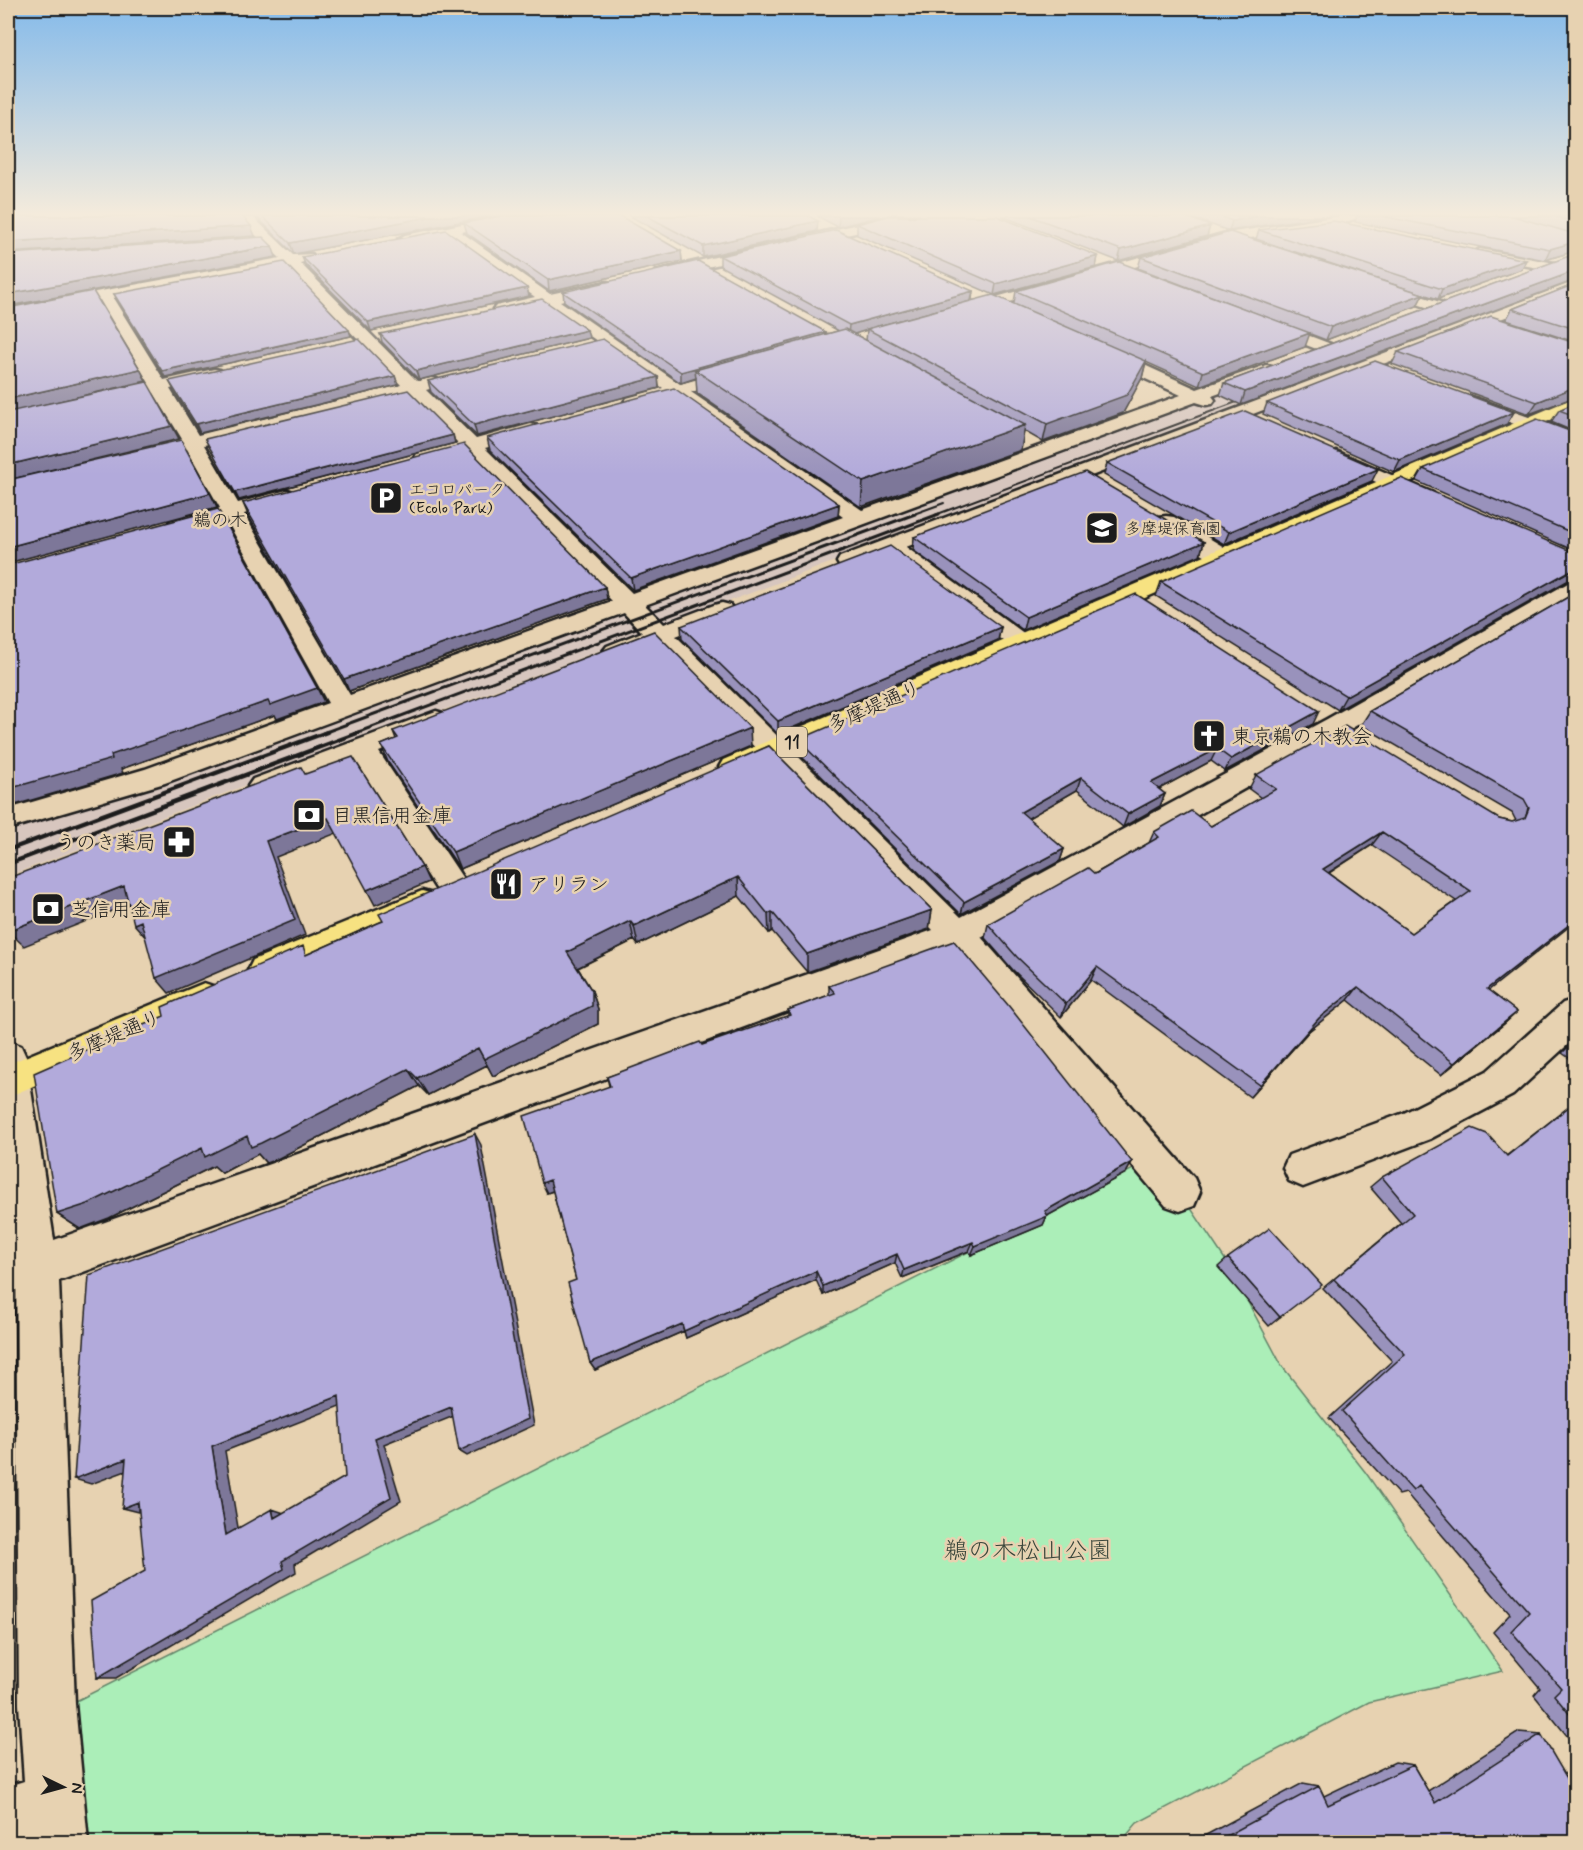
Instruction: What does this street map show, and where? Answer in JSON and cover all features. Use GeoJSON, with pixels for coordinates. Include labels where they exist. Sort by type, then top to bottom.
{"type":"FeatureCollection","features":[{"type":"Feature","properties":{"kind":"main road","name":"多摩堤通り"},"geometry":{"type":"LineString","coordinates":[[710,777],[1575,402]]}},
{"type":"Feature","properties":{"kind":"main road","name":"多摩堤通り"},"geometry":{"type":"LineString","coordinates":[[9,1073],[232,985],[464,885]]}},
{"type":"Feature","properties":{"kind":"street"},"geometry":{"type":"LineString","coordinates":[[8,313],[35,302]]}},
{"type":"Feature","properties":{"kind":"street"},"geometry":{"type":"LineString","coordinates":[[109,302],[233,511],[343,707]]}},
{"type":"Feature","properties":{"kind":"street"},"geometry":{"type":"LineString","coordinates":[[331,302],[958,934],[1180,1192]]}},
{"type":"Feature","properties":{"kind":"street"},"geometry":{"type":"LineString","coordinates":[[490,312],[532,302]]}},
{"type":"Feature","properties":{"kind":"street"},"geometry":{"type":"LineString","coordinates":[[551,302],[860,519]]}},
{"type":"Feature","properties":{"kind":"street"},"geometry":{"type":"LineString","coordinates":[[1427,302],[1438,306]]}},
{"type":"Feature","properties":{"kind":"street"},"geometry":{"type":"LineString","coordinates":[[1404,318],[1448,302]]}},
{"type":"Feature","properties":{"kind":"street"},"geometry":{"type":"LineString","coordinates":[[825,571],[890,546],[1092,479],[1237,413],[1370,364],[1494,324],[1539,302]]}},
{"type":"Feature","properties":{"kind":"street"},"geometry":{"type":"LineString","coordinates":[[947,315],[992,303],[1014,313]]}},
{"type":"Feature","properties":{"kind":"street"},"geometry":{"type":"LineString","coordinates":[[1249,318],[1325,347]]}},
{"type":"Feature","properties":{"kind":"street"},"geometry":{"type":"LineString","coordinates":[[344,344],[390,334]]}},
{"type":"Feature","properties":{"kind":"street"},"geometry":{"type":"LineString","coordinates":[[594,659],[643,618],[860,519],[1348,339]]}},
{"type":"Feature","properties":{"kind":"street"},"geometry":{"type":"LineString","coordinates":[[585,346],[608,341]]}},
{"type":"Feature","properties":{"kind":"street"},"geometry":{"type":"LineString","coordinates":[[1089,347],[1269,427]]}},
{"type":"Feature","properties":{"kind":"street"},"geometry":{"type":"LineString","coordinates":[[1370,364],[1392,372]]}},
{"type":"Feature","properties":{"kind":"street"},"geometry":{"type":"LineString","coordinates":[[620,406],[755,368]]}},
{"type":"Feature","properties":{"kind":"street"},"geometry":{"type":"LineString","coordinates":[[94,401],[230,370]]}},
{"type":"Feature","properties":{"kind":"street"},"geometry":{"type":"LineString","coordinates":[[124,459],[447,379]]}},
{"type":"Feature","properties":{"kind":"street"},"geometry":{"type":"LineString","coordinates":[[1458,397],[1575,441]]}},
{"type":"Feature","properties":{"kind":"street"},"geometry":{"type":"LineString","coordinates":[[403,464],[551,424]]}},
{"type":"Feature","properties":{"kind":"street"},"geometry":{"type":"LineString","coordinates":[[1022,440],[1043,452]]}},
{"type":"Feature","properties":{"kind":"street"},"geometry":{"type":"LineString","coordinates":[[1321,450],[1447,506]]}},
{"type":"Feature","properties":{"kind":"street"},"geometry":{"type":"LineString","coordinates":[[165,529],[301,492]]}},
{"type":"Feature","properties":{"kind":"street"},"geometry":{"type":"LineString","coordinates":[[1151,514],[1221,555]]}},
{"type":"Feature","properties":{"kind":"street"},"geometry":{"type":"LineString","coordinates":[[890,546],[1020,642]]}},
{"type":"Feature","properties":{"kind":"street"},"geometry":{"type":"LineString","coordinates":[[37,1268],[958,934],[1337,725],[1575,588]]}},
{"type":"Feature","properties":{"kind":"street"},"geometry":{"type":"LineString","coordinates":[[1132,594],[1161,612]]}},
{"type":"Feature","properties":{"kind":"street"},"geometry":{"type":"LineString","coordinates":[[8,819],[155,776],[343,707],[643,618],[748,600]]}},
{"type":"Feature","properties":{"kind":"street"},"geometry":{"type":"LineString","coordinates":[[240,795],[461,710]]}},
{"type":"Feature","properties":{"kind":"street"},"geometry":{"type":"LineString","coordinates":[[362,748],[464,885]]}},
{"type":"Feature","properties":{"kind":"street"},"geometry":{"type":"LineString","coordinates":[[1303,1168],[1416,1126],[1500,1083],[1575,1014]]}},
{"type":"Feature","properties":{"kind":"street"},"geometry":{"type":"LineString","coordinates":[[9,1073],[37,1268],[47,1704],[40,1820]]}},
{"type":"Feature","properties":{"kind":"shaded area"},"geometry":{"type":"Polygon","coordinates":[[[1457,302],[1520,302],[1239,407],[8,876],[8,830],[18,820],[1457,302]]]}},
{"type":"Feature","properties":{"kind":"green space","name":"鵜の木松山公園"},"geometry":{"type":"Polygon","coordinates":[[[1163,1154],[1180,1192],[1226,1261],[1282,1366],[1366,1473],[1503,1671],[1369,1702],[1137,1823],[1121,1842],[85,1842],[76,1701],[1163,1154]]]}},
{"type":"Feature","properties":{"kind":"building"},"geometry":{"type":"Polygon","coordinates":[[[36,302],[100,302],[140,369],[8,399],[8,308],[36,302]]]}},
{"type":"Feature","properties":{"kind":"building"},"geometry":{"type":"Polygon","coordinates":[[[119,302],[323,302],[349,330],[162,371],[119,302]]]}},
{"type":"Feature","properties":{"kind":"building"},"geometry":{"type":"Polygon","coordinates":[[[348,302],[460,302],[368,322],[348,302]]]}},
{"type":"Feature","properties":{"kind":"building"},"geometry":{"type":"Polygon","coordinates":[[[527,302],[547,302],[587,330],[416,371],[380,334],[527,302]]]}},
{"type":"Feature","properties":{"kind":"building"},"geometry":{"type":"Polygon","coordinates":[[[578,302],[773,302],[826,332],[681,372],[578,302]]]}},
{"type":"Feature","properties":{"kind":"building"},"geometry":{"type":"Polygon","coordinates":[[[807,302],[932,302],[849,325],[807,302]]]}},
{"type":"Feature","properties":{"kind":"building"},"geometry":{"type":"Polygon","coordinates":[[[966,302],[1010,302],[1146,361],[1127,395],[1047,424],[867,329],[966,302]]]}},
{"type":"Feature","properties":{"kind":"building"},"geometry":{"type":"Polygon","coordinates":[[[1042,302],[1228,302],[1310,333],[1203,372],[1042,302]]]}},
{"type":"Feature","properties":{"kind":"building"},"geometry":{"type":"Polygon","coordinates":[[[1264,302],[1400,302],[1331,327],[1264,302]]]}},
{"type":"Feature","properties":{"kind":"building"},"geometry":{"type":"Polygon","coordinates":[[[1443,302],[1490,302],[1245,392],[1224,383],[1443,302]]]}},
{"type":"Feature","properties":{"kind":"building"},"geometry":{"type":"Polygon","coordinates":[[[1529,302],[1575,302],[1575,329],[1512,309],[1529,302]]]}},
{"type":"Feature","properties":{"kind":"building"},"geometry":{"type":"Polygon","coordinates":[[[1491,316],[1575,343],[1575,387],[1537,402],[1398,352],[1491,316]]]}},
{"type":"Feature","properties":{"kind":"building"},"geometry":{"type":"Polygon","coordinates":[[[845,329],[1025,425],[863,482],[695,370],[845,329]]]}},
{"type":"Feature","properties":{"kind":"building"},"geometry":{"type":"Polygon","coordinates":[[[359,339],[395,376],[196,424],[169,381],[359,339]]]}},
{"type":"Feature","properties":{"kind":"building"},"geometry":{"type":"Polygon","coordinates":[[[603,339],[658,377],[474,425],[428,381],[603,339]]]}},
{"type":"Feature","properties":{"kind":"building"},"geometry":{"type":"Polygon","coordinates":[[[1375,361],[1514,412],[1400,460],[1267,403],[1375,361]]]}},
{"type":"Feature","properties":{"kind":"building"},"geometry":{"type":"Polygon","coordinates":[[[147,382],[172,426],[8,465],[8,412],[147,382]]]}},
{"type":"Feature","properties":{"kind":"building"},"geometry":{"type":"Polygon","coordinates":[[[674,388],[839,504],[631,578],[487,438],[674,388]]]}},
{"type":"Feature","properties":{"kind":"building"},"geometry":{"type":"Polygon","coordinates":[[[408,390],[453,435],[235,492],[205,439],[408,390]]]}},
{"type":"Feature","properties":{"kind":"building"},"geometry":{"type":"Polygon","coordinates":[[[1575,403],[1575,416],[1559,410],[1575,403]]]}},
{"type":"Feature","properties":{"kind":"building"},"geometry":{"type":"Polygon","coordinates":[[[1245,411],[1378,469],[1229,532],[1107,463],[1245,411]]]}},
{"type":"Feature","properties":{"kind":"building"},"geometry":{"type":"Polygon","coordinates":[[[1537,419],[1575,433],[1575,534],[1423,469],[1537,419]]]}},
{"type":"Feature","properties":{"kind":"building"},"geometry":{"type":"Polygon","coordinates":[[[181,440],[210,493],[8,547],[8,480],[181,440]]]}},
{"type":"Feature","properties":{"kind":"building"},"geometry":{"type":"Polygon","coordinates":[[[464,444],[605,587],[344,679],[243,503],[464,444]]]}},
{"type":"Feature","properties":{"kind":"building"},"geometry":{"type":"Polygon","coordinates":[[[1085,472],[1204,542],[1026,617],[914,537],[1085,472]]]}},
{"type":"Feature","properties":{"kind":"building"},"geometry":{"type":"Polygon","coordinates":[[[1401,478],[1575,553],[1575,568],[1346,696],[1161,582],[1401,478]]]}},
{"type":"Feature","properties":{"kind":"building"},"geometry":{"type":"Polygon","coordinates":[[[218,509],[317,688],[270,705],[268,701],[111,755],[112,759],[8,789],[8,565],[218,509]]]}},
{"type":"Feature","properties":{"kind":"building"},"geometry":{"type":"Polygon","coordinates":[[[890,546],[1001,627],[778,721],[681,626],[890,546]]]}},
{"type":"Feature","properties":{"kind":"building"},"geometry":{"type":"Polygon","coordinates":[[[1575,593],[1575,920],[1487,989],[1517,1012],[1454,1063],[1358,987],[1319,1018],[1260,1085],[1097,967],[1066,1004],[1017,957],[988,924],[1088,868],[1095,874],[1159,837],[1154,832],[1191,811],[1211,826],[1276,789],[1256,775],[1345,726],[1499,819],[1512,822],[1525,818],[1529,808],[1524,799],[1370,711],[1575,593]],[[1382,832],[1323,869],[1411,933],[1471,891],[1382,832]]]}},
{"type":"Feature","properties":{"kind":"building"},"geometry":{"type":"Polygon","coordinates":[[[1136,594],[1319,711],[1231,759],[1217,749],[1151,783],[1165,794],[1128,814],[1081,778],[1021,812],[1064,849],[964,902],[798,740],[1136,594]]]}},
{"type":"Feature","properties":{"kind":"building"},"geometry":{"type":"Polygon","coordinates":[[[654,631],[750,728],[453,852],[381,745],[398,738],[393,731],[654,631]]]}},
{"type":"Feature","properties":{"kind":"building"},"geometry":{"type":"Polygon","coordinates":[[[769,746],[932,910],[807,954],[772,912],[768,914],[738,877],[634,926],[630,921],[567,952],[592,991],[592,1006],[484,1059],[478,1048],[417,1078],[408,1069],[261,1143],[251,1147],[247,1136],[205,1157],[202,1148],[88,1204],[57,1214],[34,1073],[164,1016],[162,1007],[303,946],[306,955],[383,921],[379,914],[769,746]]]}},
{"type":"Feature","properties":{"kind":"building"},"geometry":{"type":"Polygon","coordinates":[[[353,757],[422,867],[367,890],[328,818],[266,841],[295,920],[156,978],[141,921],[134,924],[124,886],[8,931],[8,878],[301,767],[305,774],[353,757]]]}},
{"type":"Feature","properties":{"kind":"building"},"geometry":{"type":"Polygon","coordinates":[[[954,941],[1008,1005],[1132,1162],[1045,1211],[1048,1216],[975,1246],[973,1242],[904,1270],[897,1254],[823,1286],[816,1271],[684,1331],[682,1324],[590,1363],[568,1283],[576,1280],[550,1180],[542,1183],[524,1116],[610,1086],[607,1077],[700,1042],[702,1045],[790,1015],[788,1010],[835,993],[829,986],[954,941]]]}},
{"type":"Feature","properties":{"kind":"building"},"geometry":{"type":"Polygon","coordinates":[[[1575,1102],[1575,1721],[1554,1695],[1561,1688],[1511,1631],[1529,1612],[1419,1486],[1413,1491],[1342,1411],[1405,1354],[1334,1279],[1413,1214],[1382,1177],[1472,1128],[1487,1134],[1507,1156],[1575,1102]]]}},
{"type":"Feature","properties":{"kind":"building"},"geometry":{"type":"Polygon","coordinates":[[[475,1134],[528,1419],[459,1451],[451,1407],[375,1438],[391,1497],[282,1561],[284,1569],[97,1678],[91,1601],[145,1571],[138,1502],[122,1508],[126,1459],[74,1479],[89,1275],[475,1134]],[[339,1396],[212,1446],[226,1535],[272,1509],[274,1518],[345,1477],[339,1396]]]}},
{"type":"Feature","properties":{"kind":"building"},"geometry":{"type":"Polygon","coordinates":[[[1270,1228],[1322,1285],[1280,1317],[1228,1258],[1270,1228]]]}},
{"type":"Feature","properties":{"kind":"building"},"geometry":{"type":"Polygon","coordinates":[[[1541,1734],[1575,1792],[1575,1842],[1215,1842],[1319,1786],[1328,1805],[1413,1765],[1435,1803],[1541,1734]]]}},
{"type":"Feature","properties":{"kind":"railway"},"geometry":{"type":"LineString","coordinates":[[935,515],[1250,397]]}},
{"type":"Feature","properties":{"kind":"railway"},"geometry":{"type":"LineString","coordinates":[[911,515],[944,503]]}},
{"type":"Feature","properties":{"kind":"railway"},"geometry":{"type":"LineString","coordinates":[[323,733],[915,514]]}},
{"type":"Feature","properties":{"kind":"railway"},"geometry":{"type":"LineString","coordinates":[[356,733],[939,514]]}},
{"type":"Feature","properties":{"kind":"railway"},"geometry":{"type":"LineString","coordinates":[[8,850],[327,732]]}},
{"type":"Feature","properties":{"kind":"railway"},"geometry":{"type":"LineString","coordinates":[[8,864],[360,732]]}},
{"type":"Feature","properties":{"kind":"place","name":"エコロパーク (Ecolo Park)"},"geometry":{"type":"Point","coordinates":[386,498]}},
{"type":"Feature","properties":{"kind":"place","name":"多摩堤保育園"},"geometry":{"type":"Point","coordinates":[1102,528]}},
{"type":"Feature","properties":{"kind":"place","name":"東京鵜の木教会"},"geometry":{"type":"Point","coordinates":[1209,736]}},
{"type":"Feature","properties":{"kind":"place","name":"目黒信用金庫"},"geometry":{"type":"Point","coordinates":[309,815]}},
{"type":"Feature","properties":{"kind":"place","name":"うのき薬局"},"geometry":{"type":"Point","coordinates":[179,842]}},
{"type":"Feature","properties":{"kind":"place","name":"アリラン"},"geometry":{"type":"Point","coordinates":[506,884]}},
{"type":"Feature","properties":{"kind":"place","name":"芝信用金庫"},"geometry":{"type":"Point","coordinates":[48,909]}},
{"type":"Feature","properties":{"kind":"district","name":"鵜の木"},"geometry":{"type":"Point","coordinates":[220,520]}}]}
